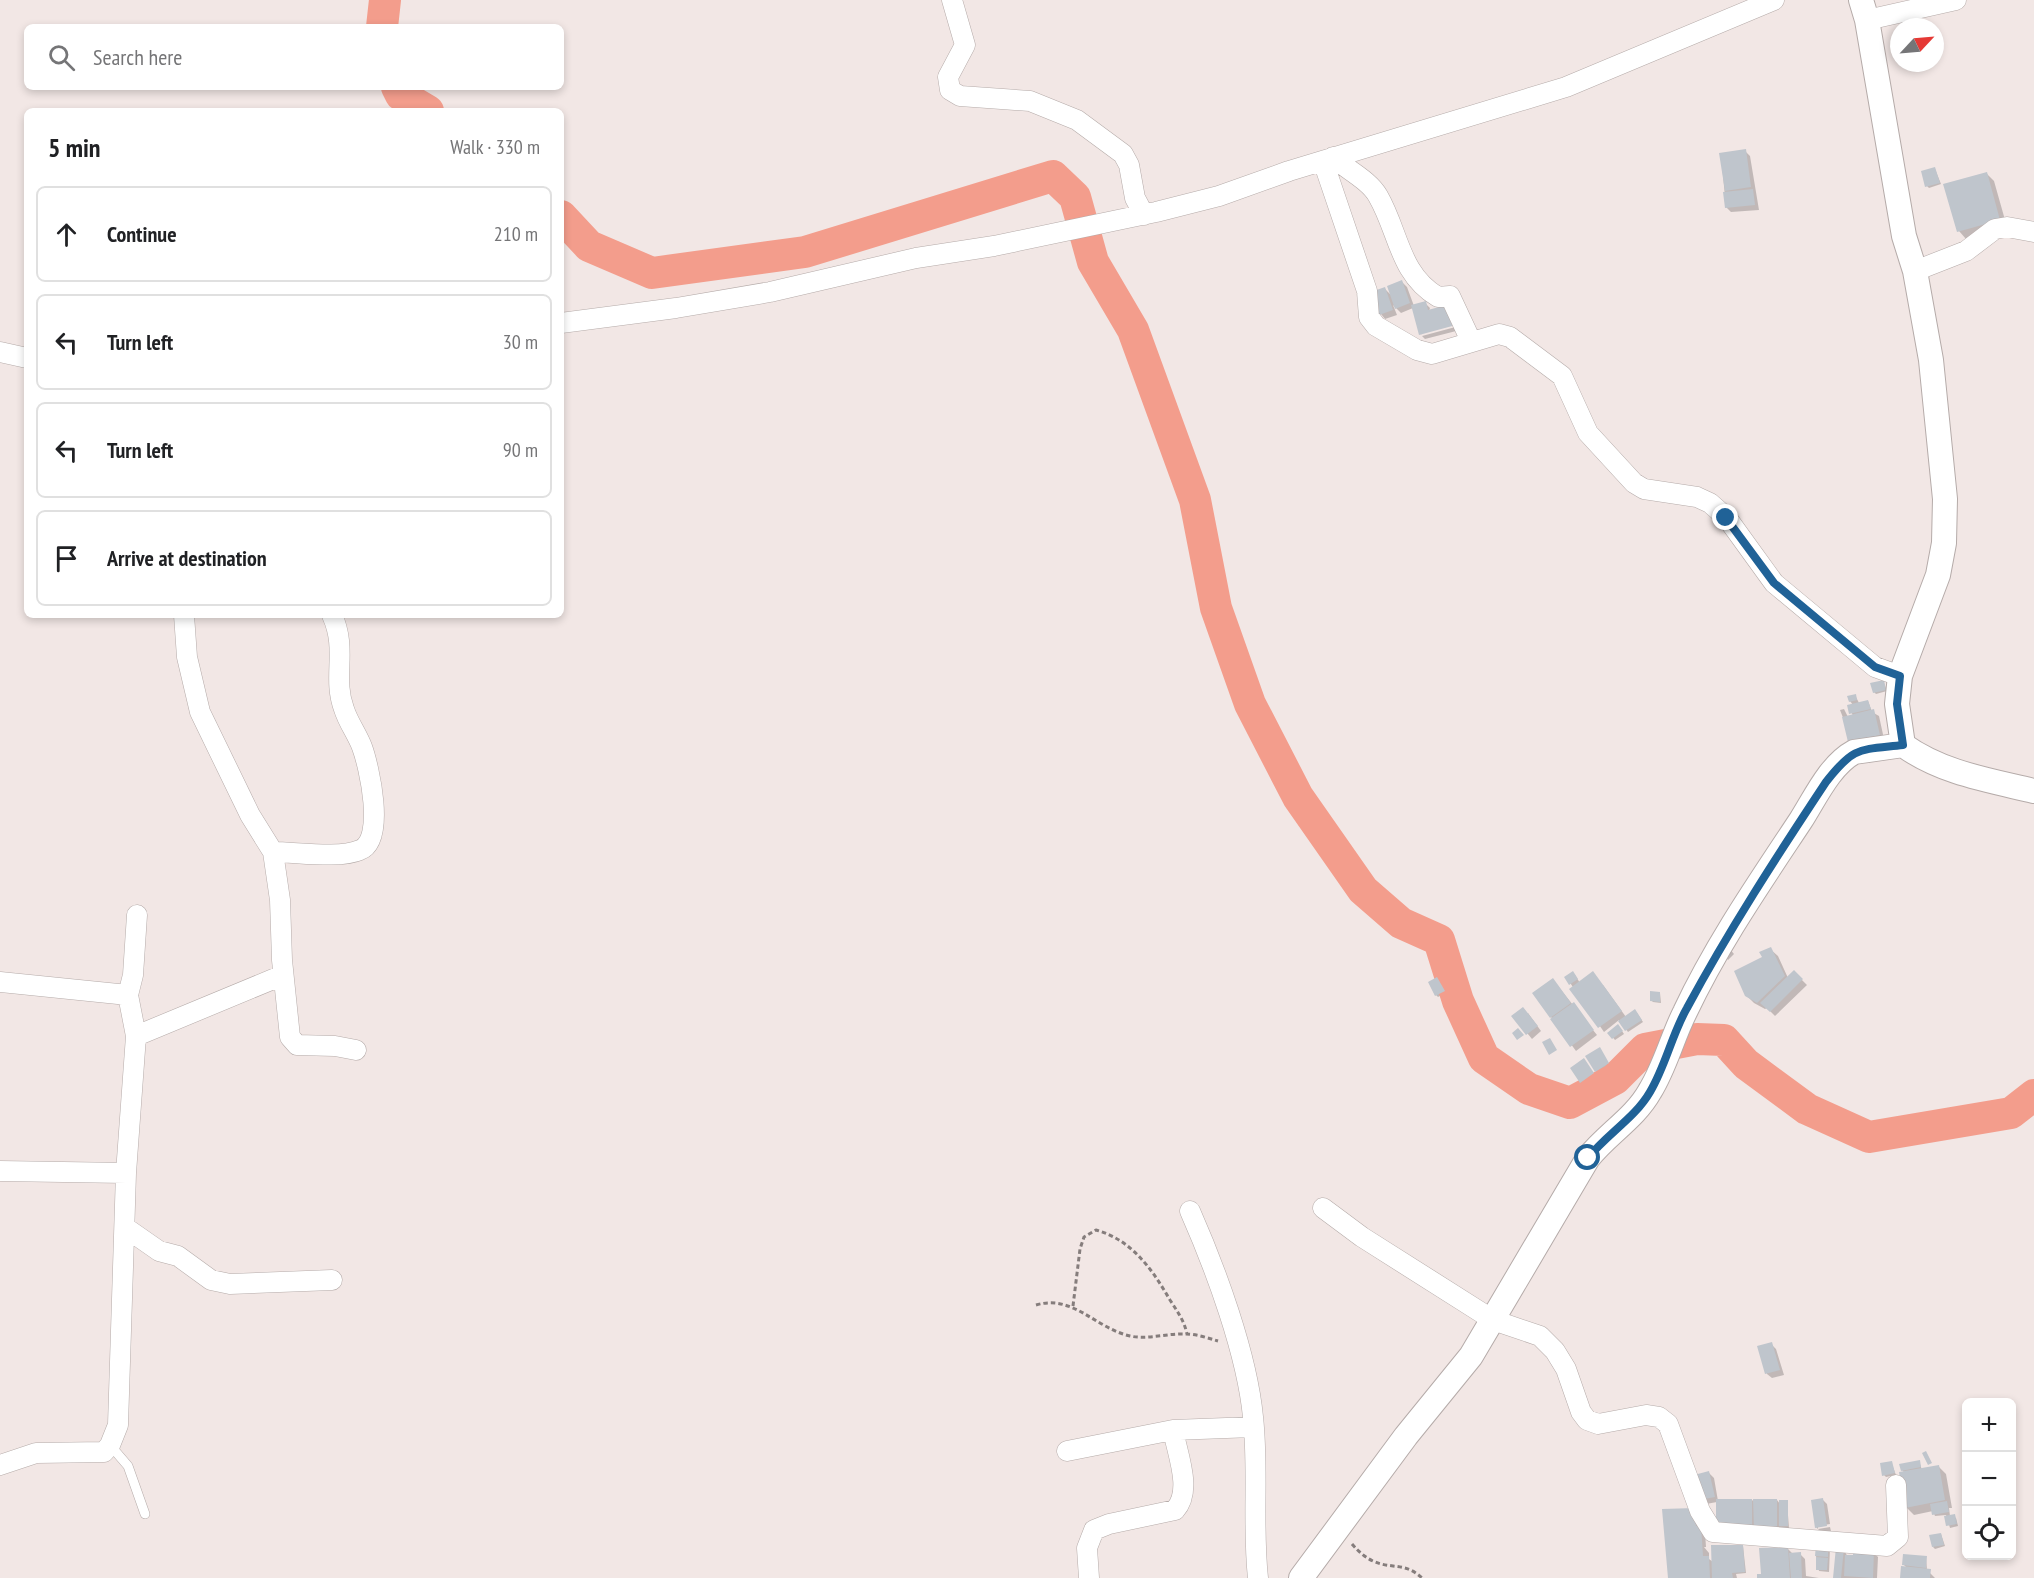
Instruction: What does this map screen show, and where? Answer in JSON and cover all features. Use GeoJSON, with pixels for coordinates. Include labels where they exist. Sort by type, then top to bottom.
{"type":"FeatureCollection","features":[{"type":"Feature","properties":{"kind":"street"},"geometry":{"type":"LineString","coordinates":[[952,0],[965,45],[948,77],[950,90],[960,96],[1030,101],[1077,120],[1123,154],[1129,165],[1135,198],[1144,215]]}},
{"type":"Feature","properties":{"kind":"street"},"geometry":{"type":"LineString","coordinates":[[564,323],[676,309],[770,292],[916,258],[994,246],[1144,215],[1219,196],[1328,159],[1566,87],[1774,0]]}},
{"type":"Feature","properties":{"kind":"street"},"geometry":{"type":"LineString","coordinates":[[1903,745],[1897,704],[1900,676],[1938,575],[1944,543],[1945,499],[1931,360],[1915,271],[1904,236],[1864,10],[1956,0]]}},
{"type":"Feature","properties":{"kind":"street"},"geometry":{"type":"LineString","coordinates":[[1328,159],[1365,182],[1378,195],[1414,279],[1438,297],[1450,296],[1470,341]]}},
{"type":"Feature","properties":{"kind":"street"},"geometry":{"type":"LineString","coordinates":[[1328,159],[1367,291],[1369,317],[1376,326],[1417,350],[1432,354],[1499,334],[1510,337],[1562,376],[1588,432],[1634,483],[1644,489],[1697,497],[1710,503],[1726,518],[1774,583],[1875,667],[1900,676]]}},
{"type":"Feature","properties":{"kind":"street"},"geometry":{"type":"LineString","coordinates":[[1915,271],[1966,251],[1995,229],[2007,228],[2034,232]]}},
{"type":"Feature","properties":{"kind":"street"},"geometry":{"type":"LineString","coordinates":[[0,352],[24,357]]}},
{"type":"Feature","properties":{"kind":"street"},"geometry":{"type":"LineString","coordinates":[[184,618],[187,657],[200,712],[245,805],[273,852],[280,900],[283,975],[293,1043],[356,1050]]}},
{"type":"Feature","properties":{"kind":"street"},"geometry":{"type":"LineString","coordinates":[[273,852],[349,853],[363,850],[372,838],[374,819],[368,767],[344,709],[339,689],[342,649],[339,629],[334,618]]}},
{"type":"Feature","properties":{"kind":"street"},"geometry":{"type":"LineString","coordinates":[[1301,1578],[1470,1356],[1588,1158],[1600,1142],[1638,1108],[1650,1092],[1678,1029],[1733,924],[1837,768],[1854,752],[1903,745],[1920,757],[1962,774],[2034,791]]}},
{"type":"Feature","properties":{"kind":"street"},"geometry":{"type":"LineString","coordinates":[[0,1465],[36,1453],[92,1454],[104,1452],[111,1445],[118,1425],[126,1173],[136,1036],[128,994],[133,975],[137,915]]}},
{"type":"Feature","properties":{"kind":"street"},"geometry":{"type":"LineString","coordinates":[[136,1036],[283,975]]}},
{"type":"Feature","properties":{"kind":"street"},"geometry":{"type":"LineString","coordinates":[[0,982],[128,994]]}},
{"type":"Feature","properties":{"kind":"street"},"geometry":{"type":"LineString","coordinates":[[0,1171],[126,1173]]}},
{"type":"Feature","properties":{"kind":"street"},"geometry":{"type":"LineString","coordinates":[[1323,1208],[1362,1237],[1493,1320],[1540,1336],[1555,1351],[1587,1420],[1598,1424],[1647,1415],[1659,1417],[1668,1424],[1700,1511],[1713,1532],[1887,1546],[1895,1541],[1898,1533],[1896,1485]]}},
{"type":"Feature","properties":{"kind":"street"},"geometry":{"type":"LineString","coordinates":[[1190,1211],[1213,1263],[1246,1379],[1253,1427],[1258,1578]]}},
{"type":"Feature","properties":{"kind":"street"},"geometry":{"type":"LineString","coordinates":[[126,1228],[159,1251],[178,1256],[211,1280],[230,1284],[332,1280]]}},
{"type":"Feature","properties":{"kind":"street"},"geometry":{"type":"LineString","coordinates":[[1067,1451],[1173,1430],[1253,1427]]}},
{"type":"Feature","properties":{"kind":"street"},"geometry":{"type":"LineString","coordinates":[[1089,1578],[1087,1548],[1094,1530],[1108,1524],[1175,1510],[1183,1502],[1184,1488],[1173,1430]]}},
{"type":"Feature","properties":{"kind":"lane"},"geometry":{"type":"LineString","coordinates":[[111,1445],[128,1466],[145,1514]]}},
{"type":"Feature","properties":{"kind":"path"},"geometry":{"type":"LineString","coordinates":[[1073,1306],[1080,1249],[1084,1238],[1096,1230],[1110,1234],[1146,1262],[1184,1320],[1187,1334]]}},
{"type":"Feature","properties":{"kind":"path"},"geometry":{"type":"LineString","coordinates":[[1035,1305],[1048,1301],[1073,1306],[1105,1326],[1131,1336],[1161,1337],[1187,1334],[1237,1345]]}},
{"type":"Feature","properties":{"kind":"path"},"geometry":{"type":"LineString","coordinates":[[1340,1525],[1361,1558],[1371,1567]]}},
{"type":"Feature","properties":{"kind":"path"},"geometry":{"type":"LineString","coordinates":[[1379,1569],[1406,1570],[1422,1578]]}},
{"type":"Feature","properties":{"kind":"building"},"geometry":{"type":"Polygon","coordinates":[[[1746,149],[1751,187],[1725,191],[1719,153],[1746,149]]]}},
{"type":"Feature","properties":{"kind":"building"},"geometry":{"type":"Polygon","coordinates":[[[1935,167],[1940,183],[1925,187],[1921,171],[1935,167]]]}},
{"type":"Feature","properties":{"kind":"building"},"geometry":{"type":"Polygon","coordinates":[[[1987,172],[2000,220],[1957,232],[1943,184],[1987,172]]]}},
{"type":"Feature","properties":{"kind":"building"},"geometry":{"type":"Polygon","coordinates":[[[1753,189],[1755,205],[1725,208],[1723,192],[1753,189]]]}},
{"type":"Feature","properties":{"kind":"building"},"geometry":{"type":"Polygon","coordinates":[[[1402,280],[1410,303],[1395,309],[1387,286],[1402,280]]]}},
{"type":"Feature","properties":{"kind":"building"},"geometry":{"type":"Polygon","coordinates":[[[1385,287],[1393,310],[1379,315],[1371,292],[1385,287]]]}},
{"type":"Feature","properties":{"kind":"building"},"geometry":{"type":"Polygon","coordinates":[[[1426,301],[1428,310],[1450,304],[1456,325],[1419,335],[1411,305],[1426,301]]]}},
{"type":"Feature","properties":{"kind":"building"},"geometry":{"type":"Polygon","coordinates":[[[1884,680],[1886,690],[1873,693],[1870,683],[1884,680]]]}},
{"type":"Feature","properties":{"kind":"building"},"geometry":{"type":"Polygon","coordinates":[[[1856,694],[1857,700],[1849,702],[1847,696],[1856,694]]]}},
{"type":"Feature","properties":{"kind":"building"},"geometry":{"type":"Polygon","coordinates":[[[1868,700],[1871,709],[1849,714],[1847,705],[1868,700]]]}},
{"type":"Feature","properties":{"kind":"building"},"geometry":{"type":"Polygon","coordinates":[[[1874,709],[1880,735],[1848,742],[1842,717],[1874,709]]]}},
{"type":"Feature","properties":{"kind":"building"},"geometry":{"type":"Polygon","coordinates":[[[1771,947],[1785,976],[1757,1003],[1745,996],[1734,971],[1762,957],[1759,952],[1771,947]]]}},
{"type":"Feature","properties":{"kind":"building"},"geometry":{"type":"Polygon","coordinates":[[[1794,970],[1803,979],[1770,1012],[1760,1003],[1794,970]]]}},
{"type":"Feature","properties":{"kind":"building"},"geometry":{"type":"Polygon","coordinates":[[[1573,971],[1578,979],[1569,985],[1564,977],[1573,971]]]}},
{"type":"Feature","properties":{"kind":"building"},"geometry":{"type":"Polygon","coordinates":[[[1593,971],[1622,1011],[1598,1028],[1569,989],[1593,971]]]}},
{"type":"Feature","properties":{"kind":"building"},"geometry":{"type":"Polygon","coordinates":[[[1437,977],[1445,991],[1435,996],[1428,982],[1437,977]]]}},
{"type":"Feature","properties":{"kind":"building"},"geometry":{"type":"Polygon","coordinates":[[[1553,978],[1571,1003],[1550,1018],[1532,993],[1553,978]]]}},
{"type":"Feature","properties":{"kind":"building"},"geometry":{"type":"Polygon","coordinates":[[[1650,991],[1660,992],[1660,1002],[1650,1001],[1650,991]]]}},
{"type":"Feature","properties":{"kind":"building"},"geometry":{"type":"Polygon","coordinates":[[[1574,1002],[1594,1030],[1570,1047],[1550,1019],[1574,1002]]]}},
{"type":"Feature","properties":{"kind":"building"},"geometry":{"type":"Polygon","coordinates":[[[1523,1007],[1538,1026],[1526,1035],[1511,1016],[1523,1007]]]}},
{"type":"Feature","properties":{"kind":"building"},"geometry":{"type":"Polygon","coordinates":[[[1635,1009],[1642,1020],[1625,1031],[1618,1021],[1635,1009]]]}},
{"type":"Feature","properties":{"kind":"building"},"geometry":{"type":"Polygon","coordinates":[[[1618,1024],[1623,1031],[1612,1039],[1607,1033],[1618,1024]]]}},
{"type":"Feature","properties":{"kind":"building"},"geometry":{"type":"Polygon","coordinates":[[[1518,1028],[1524,1035],[1517,1040],[1512,1033],[1518,1028]]]}},
{"type":"Feature","properties":{"kind":"building"},"geometry":{"type":"Polygon","coordinates":[[[1550,1038],[1557,1050],[1549,1055],[1542,1042],[1550,1038]]]}},
{"type":"Feature","properties":{"kind":"building"},"geometry":{"type":"Polygon","coordinates":[[[1600,1047],[1609,1063],[1595,1072],[1585,1056],[1600,1047]]]}},
{"type":"Feature","properties":{"kind":"building"},"geometry":{"type":"Polygon","coordinates":[[[1584,1058],[1594,1073],[1580,1083],[1570,1068],[1584,1058]]]}},
{"type":"Feature","properties":{"kind":"building"},"geometry":{"type":"Polygon","coordinates":[[[1772,1342],[1780,1370],[1765,1374],[1757,1346],[1772,1342]]]}},
{"type":"Feature","properties":{"kind":"building"},"geometry":{"type":"Polygon","coordinates":[[[1926,1451],[1932,1463],[1928,1465],[1922,1453],[1926,1451]]]}},
{"type":"Feature","properties":{"kind":"building"},"geometry":{"type":"Polygon","coordinates":[[[1920,1460],[1921,1467],[1901,1471],[1899,1464],[1920,1460]]]}},
{"type":"Feature","properties":{"kind":"building"},"geometry":{"type":"Polygon","coordinates":[[[1892,1461],[1895,1473],[1882,1476],[1880,1463],[1892,1461]]]}},
{"type":"Feature","properties":{"kind":"building"},"geometry":{"type":"Polygon","coordinates":[[[1939,1465],[1945,1500],[1905,1508],[1899,1472],[1939,1465]]]}},
{"type":"Feature","properties":{"kind":"building"},"geometry":{"type":"Polygon","coordinates":[[[1709,1471],[1715,1497],[1699,1500],[1694,1475],[1709,1471]]]}},
{"type":"Feature","properties":{"kind":"building"},"geometry":{"type":"Polygon","coordinates":[[[1823,1498],[1827,1526],[1815,1528],[1811,1500],[1823,1498]]]}},
{"type":"Feature","properties":{"kind":"building"},"geometry":{"type":"Polygon","coordinates":[[[1716,1499],[1752,1499],[1752,1526],[1716,1526],[1716,1499]]]}},
{"type":"Feature","properties":{"kind":"building"},"geometry":{"type":"Polygon","coordinates":[[[1753,1499],[1777,1499],[1777,1527],[1754,1527],[1753,1499]]]}},
{"type":"Feature","properties":{"kind":"building"},"geometry":{"type":"Polygon","coordinates":[[[1779,1500],[1788,1500],[1788,1526],[1779,1526],[1779,1500]]]}},
{"type":"Feature","properties":{"kind":"building"},"geometry":{"type":"Polygon","coordinates":[[[1947,1501],[1949,1512],[1932,1515],[1930,1504],[1947,1501]]]}},
{"type":"Feature","properties":{"kind":"building"},"geometry":{"type":"Polygon","coordinates":[[[1695,1508],[1696,1526],[1701,1525],[1703,1556],[1709,1556],[1710,1578],[1668,1578],[1662,1509],[1695,1508]]]}},
{"type":"Feature","properties":{"kind":"building"},"geometry":{"type":"Polygon","coordinates":[[[1955,1514],[1957,1524],[1946,1526],[1944,1516],[1955,1514]]]}},
{"type":"Feature","properties":{"kind":"building"},"geometry":{"type":"Polygon","coordinates":[[[1941,1533],[1944,1545],[1932,1547],[1929,1535],[1941,1533]]]}},
{"type":"Feature","properties":{"kind":"building"},"geometry":{"type":"Polygon","coordinates":[[[1816,1544],[1828,1545],[1828,1557],[1815,1556],[1816,1544]]]}},
{"type":"Feature","properties":{"kind":"building"},"geometry":{"type":"Polygon","coordinates":[[[1711,1545],[1743,1545],[1745,1572],[1732,1573],[1733,1578],[1712,1578],[1711,1545]]]}},
{"type":"Feature","properties":{"kind":"building"},"geometry":{"type":"Polygon","coordinates":[[[1788,1547],[1790,1578],[1757,1578],[1757,1574],[1761,1574],[1759,1548],[1788,1547]]]}},
{"type":"Feature","properties":{"kind":"building"},"geometry":{"type":"Polygon","coordinates":[[[1836,1547],[1844,1548],[1841,1578],[1833,1578],[1836,1547]]]}},
{"type":"Feature","properties":{"kind":"building"},"geometry":{"type":"Polygon","coordinates":[[[1853,1549],[1874,1550],[1873,1578],[1844,1576],[1845,1555],[1853,1555],[1853,1549]]]}},
{"type":"Feature","properties":{"kind":"building"},"geometry":{"type":"Polygon","coordinates":[[[1801,1552],[1802,1578],[1791,1578],[1789,1553],[1801,1552]]]}},
{"type":"Feature","properties":{"kind":"building"},"geometry":{"type":"Polygon","coordinates":[[[1903,1554],[1927,1556],[1926,1568],[1902,1565],[1903,1554]]]}},
{"type":"Feature","properties":{"kind":"building"},"geometry":{"type":"Polygon","coordinates":[[[1816,1557],[1828,1558],[1827,1570],[1816,1570],[1816,1557]]]}},
{"type":"Feature","properties":{"kind":"building"},"geometry":{"type":"Polygon","coordinates":[[[1901,1566],[1931,1569],[1930,1578],[1900,1578],[1901,1566]]]}},
{"type":"Feature","properties":{"kind":"waterway"},"geometry":{"type":"LineString","coordinates":[[382,24],[385,0]]}},
{"type":"Feature","properties":{"kind":"waterway"},"geometry":{"type":"LineString","coordinates":[[398,90],[401,95],[423,108]]}},
{"type":"Feature","properties":{"kind":"waterway"},"geometry":{"type":"LineString","coordinates":[[564,219],[589,246],[652,273],[805,252],[1053,176],[1075,197],[1093,262],[1133,330],[1195,500],[1216,608],[1250,704],[1298,797],[1363,890],[1401,923],[1439,940],[1458,1001],[1484,1058],[1529,1089],[1570,1103],[1615,1079],[1645,1049],[1697,1039],[1724,1040],[1746,1064],[1807,1109],[1869,1137],[2011,1113],[2034,1095]]}},
{"type":"Feature","properties":{"kind":"route"},"geometry":{"type":"LineString","coordinates":[[1588,1158],[1600,1142],[1626,1120],[1650,1092],[1685,1011],[1733,924],[1842,761],[1854,752],[1903,745],[1897,704],[1900,676],[1875,667],[1774,583],[1726,518]]}}]}
